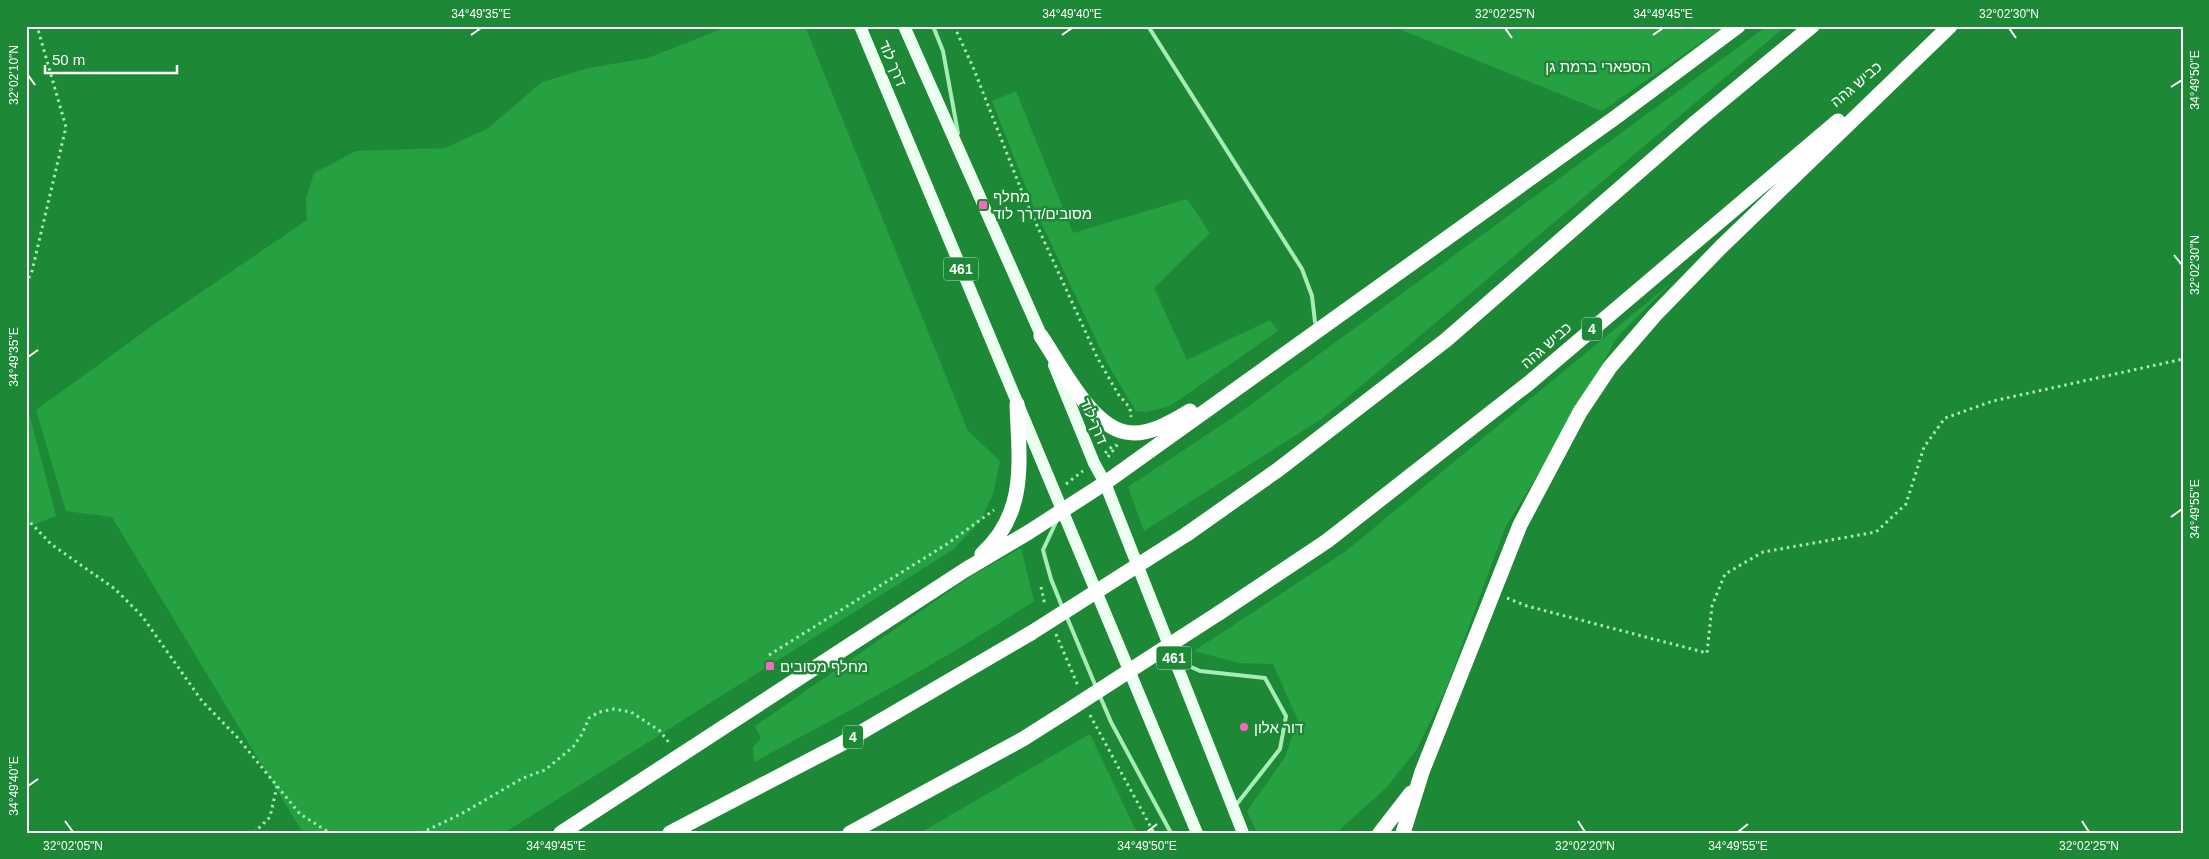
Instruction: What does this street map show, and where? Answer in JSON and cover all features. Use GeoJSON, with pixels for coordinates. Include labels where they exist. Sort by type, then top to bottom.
{"type":"FeatureCollection","features":[{"type":"Feature","properties":{"kind":"highway"},"geometry":{"type":"LineString","coordinates":[[561,833],[965,570],[1062,511],[1100,473],[1401,271],[1616,117],[1738,26]]}},
{"type":"Feature","properties":{"kind":"highway","name":"4"},"geometry":{"type":"LineString","coordinates":[[670,833],[841,744],[1031,633],[1187,534],[1279,469],[1446,340],[1696,122],[1812,26]]}},
{"type":"Feature","properties":{"kind":"highway"},"geometry":{"type":"LineString","coordinates":[[1403,833],[1422,772],[1524,517],[1580,412],[1610,367],[1654,315],[1721,247],[1950,26]]}},
{"type":"Feature","properties":{"kind":"highway","name":"כביש גהה"},"geometry":{"type":"LineString","coordinates":[[850,833],[1015,744],[1327,541],[1522,389],[1950,26]]}},
{"type":"Feature","properties":{"kind":"highway"},"geometry":{"type":"LineString","coordinates":[[1041,336],[1086,404],[1112,428],[1127,433],[1148,431],[1172,422],[1315,322],[1401,271]]}},
{"type":"Feature","properties":{"kind":"highway"},"geometry":{"type":"LineString","coordinates":[[965,570],[993,544],[1004,529],[1014,507],[1020,478],[1017,404]]}},
{"type":"Feature","properties":{"kind":"highway"},"geometry":{"type":"LineString","coordinates":[[1380,833],[1407,800],[1422,772]]}},
{"type":"Feature","properties":{"kind":"main road","name":"דרך לוד"},"geometry":{"type":"LineString","coordinates":[[860,26],[1197,833]]}},
{"type":"Feature","properties":{"kind":"main road","name":"דרך לוד"},"geometry":{"type":"LineString","coordinates":[[904,26],[1100,473],[1243,833]]}},
{"type":"Feature","properties":{"kind":"lane"},"geometry":{"type":"LineString","coordinates":[[933,26],[944,51],[962,158]]}},
{"type":"Feature","properties":{"kind":"lane"},"geometry":{"type":"LineString","coordinates":[[1148,26],[1302,269],[1312,296],[1315,322]]}},
{"type":"Feature","properties":{"kind":"lane"},"geometry":{"type":"LineString","coordinates":[[1062,511],[1043,550],[1051,580],[1111,722],[1171,833]]}},
{"type":"Feature","properties":{"kind":"lane"},"geometry":{"type":"LineString","coordinates":[[1175,660],[1200,671],[1265,678],[1286,716],[1280,749],[1233,808]]}},
{"type":"Feature","properties":{"kind":"path"},"geometry":{"type":"LineString","coordinates":[[26,284],[32,271],[66,126],[37,26]]}},
{"type":"Feature","properties":{"kind":"path"},"geometry":{"type":"LineString","coordinates":[[954,26],[982,90],[1024,197],[1089,339],[1113,386],[1130,408],[1131,417],[1127,433],[1100,473],[1054,493]]}},
{"type":"Feature","properties":{"kind":"path"},"geometry":{"type":"LineString","coordinates":[[1494,593],[1527,606],[1707,654],[1712,606],[1724,574],[1763,552],[1876,532],[1906,504],[1924,447],[1945,418],[1993,401],[2183,358]]}},
{"type":"Feature","properties":{"kind":"path"},"geometry":{"type":"LineString","coordinates":[[1100,473],[1109,455],[1127,433]]}},
{"type":"Feature","properties":{"kind":"path"},"geometry":{"type":"LineString","coordinates":[[769,655],[947,544],[1017,494]]}},
{"type":"Feature","properties":{"kind":"path"},"geometry":{"type":"LineString","coordinates":[[26,518],[51,544],[115,589],[142,616],[202,701],[237,737],[300,814],[330,833]]}},
{"type":"Feature","properties":{"kind":"path"},"geometry":{"type":"LineString","coordinates":[[1039,578],[1047,615]]}},
{"type":"Feature","properties":{"kind":"path"},"geometry":{"type":"LineString","coordinates":[[1054,632],[1080,692]]}},
{"type":"Feature","properties":{"kind":"path"},"geometry":{"type":"LineString","coordinates":[[421,833],[461,814],[523,778],[545,770],[573,747],[582,734],[589,718],[599,712],[614,710],[631,712],[660,731],[679,755]]}},
{"type":"Feature","properties":{"kind":"path"},"geometry":{"type":"LineString","coordinates":[[1088,710],[1154,833]]}},
{"type":"Feature","properties":{"kind":"path"},"geometry":{"type":"LineString","coordinates":[[254,833],[270,817],[277,786]]}},
{"type":"Feature","properties":{"kind":"green space"},"geometry":{"type":"Polygon","coordinates":[[[729,26],[805,26],[968,431],[1000,461],[993,494],[981,520],[954,549],[504,833],[303,833],[112,517],[66,511],[36,410],[156,323],[307,220],[306,199],[314,173],[356,151],[445,148],[487,129],[542,82],[589,68],[648,58],[729,26]]]}},
{"type":"Feature","properties":{"kind":"green space","name":"הספארי ברמת גן"},"geometry":{"type":"Polygon","coordinates":[[[1392,26],[1725,26],[1602,111],[1392,26]]]}},
{"type":"Feature","properties":{"kind":"green space"},"geometry":{"type":"Polygon","coordinates":[[[1767,26],[1786,26],[1323,418],[1144,531],[1128,487],[1235,416],[1767,26]]]}},
{"type":"Feature","properties":{"kind":"green space"},"geometry":{"type":"Polygon","coordinates":[[[1016,91],[1073,233],[1187,199],[1210,233],[1154,288],[1187,360],[1270,320],[1278,331],[1170,406],[1146,412],[1136,411],[1108,365],[1032,203],[992,101],[1016,91]]]}},
{"type":"Feature","properties":{"kind":"green space"},"geometry":{"type":"Polygon","coordinates":[[[1672,282],[1617,337],[1578,409],[1505,528],[1446,689],[1417,749],[1387,787],[1336,833],[1257,833],[1247,811],[1285,757],[1298,721],[1273,664],[1239,663],[1194,651],[1346,551],[1672,282]]]}},
{"type":"Feature","properties":{"kind":"green space"},"geometry":{"type":"Polygon","coordinates":[[[29,413],[56,516],[26,528],[26,416],[29,413]]]}},
{"type":"Feature","properties":{"kind":"green space"},"geometry":{"type":"Polygon","coordinates":[[[1021,548],[1034,601],[931,665],[754,762],[753,747],[761,738],[755,726],[973,575],[1021,548]]]}},
{"type":"Feature","properties":{"kind":"green space"},"geometry":{"type":"Polygon","coordinates":[[[1090,734],[1137,833],[920,833],[1090,734]]]}},
{"type":"Feature","properties":{"kind":"place","name":"מחלף מסובים/דרך לוד"},"geometry":{"type":"Point","coordinates":[983,205]}},
{"type":"Feature","properties":{"kind":"place","name":"מחלף מסובים"},"geometry":{"type":"Point","coordinates":[770,666]}},
{"type":"Feature","properties":{"kind":"place","name":"דור אלון"},"geometry":{"type":"Point","coordinates":[1244,727]}}]}
